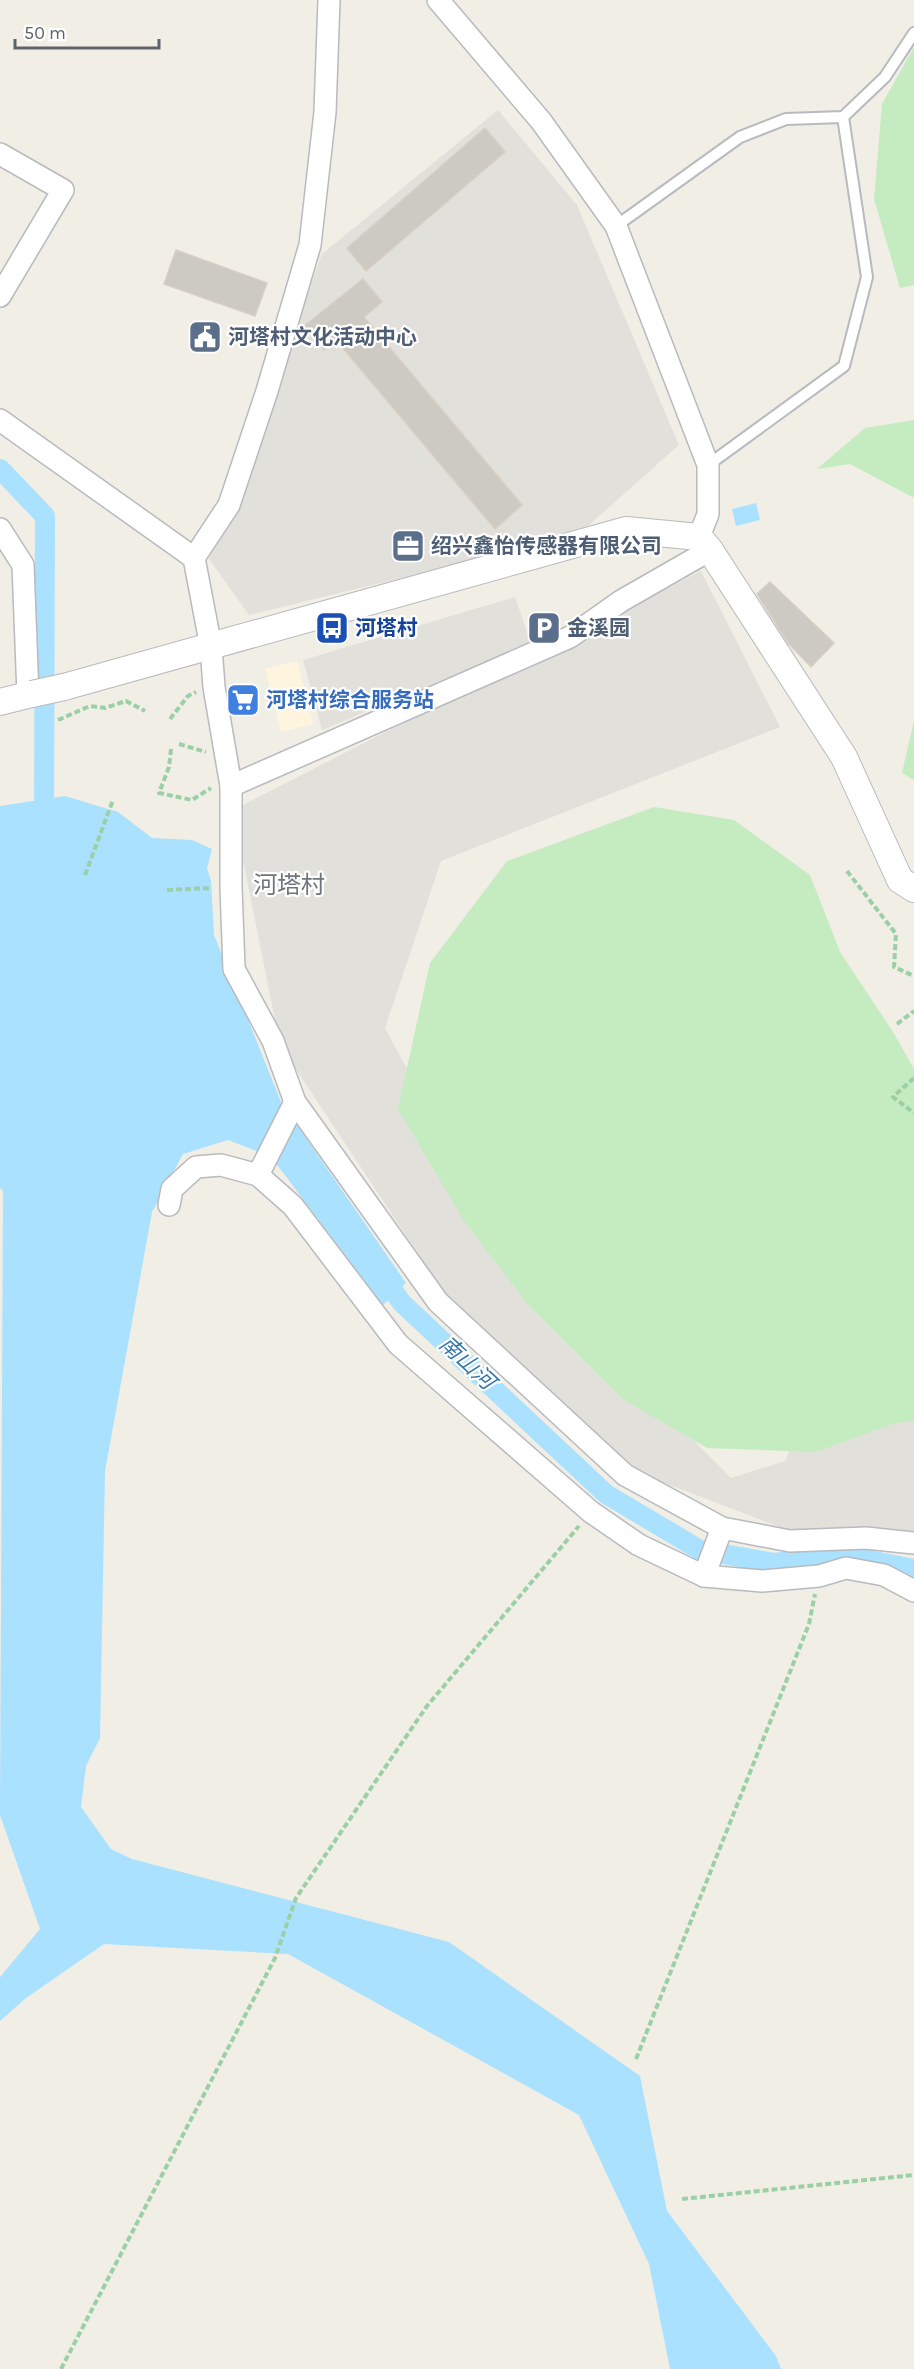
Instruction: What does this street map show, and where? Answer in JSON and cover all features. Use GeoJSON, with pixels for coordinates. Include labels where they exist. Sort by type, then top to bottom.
{"type":"FeatureCollection","features":[{"type":"Feature","properties":{"kind":"street"},"geometry":{"type":"LineString","coordinates":[[194,558],[229,505],[267,391],[310,244],[325,112],[329,0]]}},
{"type":"Feature","properties":{"kind":"street"},"geometry":{"type":"LineString","coordinates":[[438,0],[541,121],[616,226],[708,465],[708,514],[704,544],[844,757],[900,880],[914,889]]}},
{"type":"Feature","properties":{"kind":"street"},"geometry":{"type":"LineString","coordinates":[[0,154],[63,190],[0,296]]}},
{"type":"Feature","properties":{"kind":"street"},"geometry":{"type":"LineString","coordinates":[[0,420],[194,558],[211,647],[214,687],[230,781],[234,969],[273,1041],[296,1102],[438,1302],[625,1475],[722,1528],[790,1540],[866,1538],[914,1543]]}},
{"type":"Feature","properties":{"kind":"street"},"geometry":{"type":"LineString","coordinates":[[0,530],[23,564],[30,695]]}},
{"type":"Feature","properties":{"kind":"street"},"geometry":{"type":"LineString","coordinates":[[0,702],[211,647],[626,530],[704,544]]}},
{"type":"Feature","properties":{"kind":"street"},"geometry":{"type":"LineString","coordinates":[[230,781],[570,637],[704,544]]}},
{"type":"Feature","properties":{"kind":"street"},"geometry":{"type":"LineString","coordinates":[[258,1175],[296,1102]]}},
{"type":"Feature","properties":{"kind":"street"},"geometry":{"type":"LineString","coordinates":[[169,1205],[172,1189],[196,1167],[221,1165],[258,1175],[293,1206],[398,1344],[591,1512],[639,1545],[704,1576],[762,1581],[819,1576],[846,1568],[884,1575],[914,1591]]}},
{"type":"Feature","properties":{"kind":"street"},"geometry":{"type":"LineString","coordinates":[[704,1576],[722,1528]]}},
{"type":"Feature","properties":{"kind":"lane"},"geometry":{"type":"LineString","coordinates":[[616,226],[740,137],[786,119],[843,117],[885,77],[914,33]]}},
{"type":"Feature","properties":{"kind":"lane"},"geometry":{"type":"LineString","coordinates":[[708,465],[844,366],[867,277],[843,117]]}},
{"type":"Feature","properties":{"kind":"path"},"geometry":{"type":"LineString","coordinates":[[170,718],[188,696],[214,687]]}},
{"type":"Feature","properties":{"kind":"path"},"geometry":{"type":"LineString","coordinates":[[58,720],[90,706],[105,708],[126,702],[145,711]]}},
{"type":"Feature","properties":{"kind":"path"},"geometry":{"type":"LineString","coordinates":[[171,749],[169,767],[159,793],[192,800],[230,781]]}},
{"type":"Feature","properties":{"kind":"path"},"geometry":{"type":"LineString","coordinates":[[85,875],[113,800]]}},
{"type":"Feature","properties":{"kind":"path"},"geometry":{"type":"LineString","coordinates":[[848,871],[896,934],[894,967],[914,976]]}},
{"type":"Feature","properties":{"kind":"path"},"geometry":{"type":"LineString","coordinates":[[167,890],[231,887]]}},
{"type":"Feature","properties":{"kind":"path"},"geometry":{"type":"LineString","coordinates":[[897,1024],[914,1011]]}},
{"type":"Feature","properties":{"kind":"path"},"geometry":{"type":"LineString","coordinates":[[914,1078],[893,1097],[914,1113]]}},
{"type":"Feature","properties":{"kind":"path"},"geometry":{"type":"LineString","coordinates":[[61,2369],[252,1998],[275,1958],[296,1898],[427,1706],[591,1512]]}},
{"type":"Feature","properties":{"kind":"path"},"geometry":{"type":"LineString","coordinates":[[636,2059],[809,1624],[819,1576]]}},
{"type":"Feature","properties":{"kind":"path"},"geometry":{"type":"LineString","coordinates":[[682,2199],[914,2175]]}},
{"type":"Feature","properties":{"kind":"shaded area"},"geometry":{"type":"Polygon","coordinates":[[[498,110],[577,205],[679,445],[578,535],[249,615],[209,559],[322,254],[498,110]]]}},
{"type":"Feature","properties":{"kind":"shaded area"},"geometry":{"type":"Polygon","coordinates":[[[701,571],[780,727],[441,861],[385,1028],[507,1255],[731,1478],[785,1461],[810,1404],[914,1403],[914,1540],[793,1532],[636,1472],[448,1299],[280,1045],[233,810],[701,571]]]}},
{"type":"Feature","properties":{"kind":"shaded area"},"geometry":{"type":"Polygon","coordinates":[[[515,597],[531,643],[322,730],[303,660],[515,597]]]}},
{"type":"Feature","properties":{"kind":"shaded area"},"geometry":{"type":"Polygon","coordinates":[[[297,661],[313,724],[281,732],[265,669],[297,661]]]}},
{"type":"Feature","properties":{"kind":"green space"},"geometry":{"type":"Polygon","coordinates":[[[914,47],[914,285],[900,288],[874,199],[882,104],[914,47]]]}},
{"type":"Feature","properties":{"kind":"green space"},"geometry":{"type":"Polygon","coordinates":[[[914,420],[914,498],[850,464],[817,469],[865,428],[914,420]]]}},
{"type":"Feature","properties":{"kind":"green space"},"geometry":{"type":"Polygon","coordinates":[[[914,720],[914,780],[902,773],[914,720]]]}},
{"type":"Feature","properties":{"kind":"green space"},"geometry":{"type":"Polygon","coordinates":[[[654,807],[734,820],[810,875],[840,952],[893,1032],[914,1069],[914,1421],[896,1423],[815,1452],[707,1448],[624,1400],[529,1306],[464,1221],[398,1109],[430,963],[507,861],[654,807]]]}},
{"type":"Feature","properties":{"kind":"water"},"geometry":{"type":"Polygon","coordinates":[[[756,503],[760,520],[736,526],[732,509],[756,503]]]}},
{"type":"Feature","properties":{"kind":"water"},"geometry":{"type":"Polygon","coordinates":[[[65,796],[118,812],[152,838],[192,840],[212,849],[207,868],[211,881],[214,935],[281,1102],[406,1283],[383,1305],[278,1166],[259,1152],[228,1140],[183,1154],[152,1212],[105,1471],[100,1738],[86,1766],[81,1807],[111,1849],[132,1859],[449,1942],[640,2076],[667,2211],[776,2356],[781,2369],[670,2369],[649,2264],[579,2115],[288,1954],[104,1944],[26,1998],[0,2021],[0,1977],[40,1929],[0,1815],[3,1191],[0,1188],[0,806],[65,796]]]}},
{"type":"Feature","properties":{"kind":"building"},"geometry":{"type":"Polygon","coordinates":[[[485,128],[505,152],[366,271],[347,248],[485,128]]]}},
{"type":"Feature","properties":{"kind":"building"},"geometry":{"type":"Polygon","coordinates":[[[176,250],[267,283],[255,316],[164,284],[176,250]]]}},
{"type":"Feature","properties":{"kind":"building"},"geometry":{"type":"Polygon","coordinates":[[[363,279],[382,302],[364,317],[522,505],[495,529],[336,340],[324,350],[304,326],[363,279]]]}},
{"type":"Feature","properties":{"kind":"building"},"geometry":{"type":"Polygon","coordinates":[[[770,582],[834,643],[811,667],[788,643],[757,594],[770,582]]]}},
{"type":"Feature","properties":{"kind":"waterway"},"geometry":{"type":"LineString","coordinates":[[0,469],[45,516],[44,826]]}},
{"type":"Feature","properties":{"kind":"waterway","name":"南山河"},"geometry":{"type":"LineString","coordinates":[[381,1274],[402,1303],[606,1494],[700,1550],[774,1563],[842,1555],[914,1569]]}},
{"type":"Feature","properties":{"kind":"place","name":"河塔村文化活动中心"},"geometry":{"type":"Point","coordinates":[205,337]}},
{"type":"Feature","properties":{"kind":"place","name":"绍兴鑫怡传感器有限公司"},"geometry":{"type":"Point","coordinates":[408,546]}},
{"type":"Feature","properties":{"kind":"place","name":"河塔村"},"geometry":{"type":"Point","coordinates":[332,628]}},
{"type":"Feature","properties":{"kind":"place","name":"金溪园"},"geometry":{"type":"Point","coordinates":[544,628]}},
{"type":"Feature","properties":{"kind":"place","name":"河塔村综合服务站"},"geometry":{"type":"Point","coordinates":[243,700]}},
{"type":"Feature","properties":{"kind":"district","name":"河塔村"},"geometry":{"type":"Point","coordinates":[289,885]}}]}
